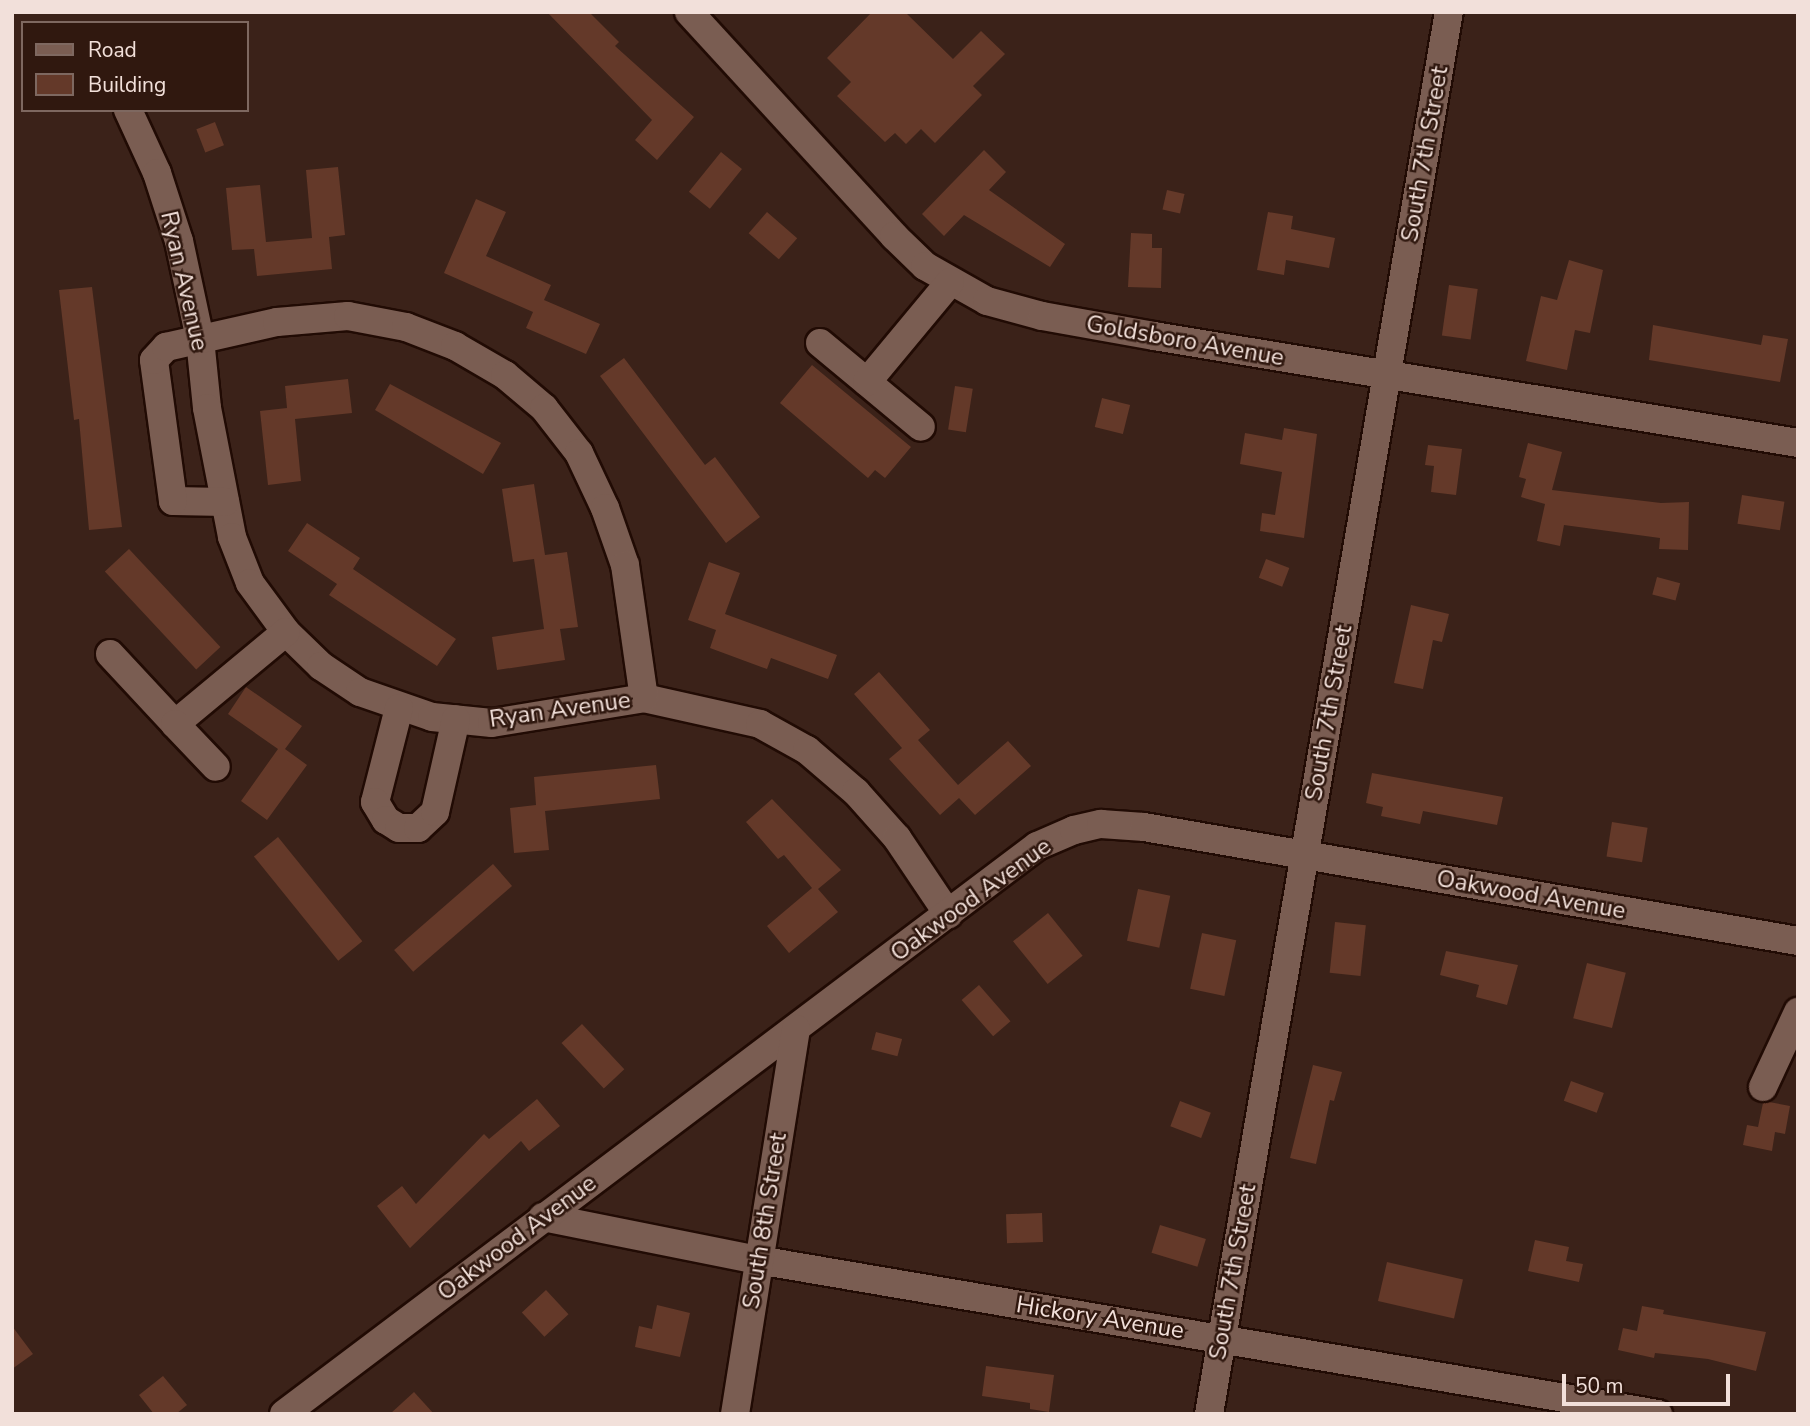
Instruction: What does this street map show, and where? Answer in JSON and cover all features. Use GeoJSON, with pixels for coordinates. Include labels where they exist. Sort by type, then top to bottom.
{"type":"FeatureCollection","features":[{"type":"Feature","properties":{"kind":"street","name":"Goldsboro Avenue"},"geometry":{"type":"LineString","coordinates":[[689,12],[894,236],[925,266],[987,301],[1042,316],[1798,443]]}},
{"type":"Feature","properties":{"kind":"street","name":"South 7th Street"},"geometry":{"type":"LineString","coordinates":[[1209,1414],[1449,12]]}},
{"type":"Feature","properties":{"kind":"street","name":"Ryan Avenue"},"geometry":{"type":"LineString","coordinates":[[129,112],[157,173],[179,241],[200,339],[207,408],[232,537],[250,583],[286,632],[321,666],[360,692],[399,708],[492,723],[644,698],[760,724],[807,750],[856,792],[897,838],[948,914]]}},
{"type":"Feature","properties":{"kind":"street"},"geometry":{"type":"LineString","coordinates":[[867,382],[950,282]]}},
{"type":"Feature","properties":{"kind":"street"},"geometry":{"type":"LineString","coordinates":[[225,502],[173,500],[154,360],[166,347],[277,322],[348,316],[406,327],[455,346],[505,375],[544,408],[579,453],[605,508],[625,565],[644,698]]}},
{"type":"Feature","properties":{"kind":"street"},"geometry":{"type":"LineString","coordinates":[[820,343],[921,427]]}},
{"type":"Feature","properties":{"kind":"street"},"geometry":{"type":"LineString","coordinates":[[174,724],[286,632]]}},
{"type":"Feature","properties":{"kind":"street"},"geometry":{"type":"LineString","coordinates":[[110,654],[216,767]]}},
{"type":"Feature","properties":{"kind":"street"},"geometry":{"type":"LineString","coordinates":[[399,708],[375,802],[386,820],[399,828],[418,828],[435,811],[456,719]]}},
{"type":"Feature","properties":{"kind":"street","name":"Oakwood Avenue"},"geometry":{"type":"LineString","coordinates":[[284,1414],[1037,846],[1101,824],[1144,827],[1798,941]]}},
{"type":"Feature","properties":{"kind":"street"},"geometry":{"type":"LineString","coordinates":[[1763,1087],[1798,1012]]}},
{"type":"Feature","properties":{"kind":"street","name":"South 8th Street"},"geometry":{"type":"LineString","coordinates":[[736,1414],[796,1028]]}},
{"type":"Feature","properties":{"kind":"street","name":"Hickory Avenue"},"geometry":{"type":"LineString","coordinates":[[544,1217],[758,1260],[1658,1414]]}},
{"type":"Feature","properties":{"kind":"building"},"geometry":{"type":"Polygon","coordinates":[[[547,12],[589,12],[619,42],[615,46],[694,117],[657,160],[635,140],[652,120],[547,12]]]}},
{"type":"Feature","properties":{"kind":"building"},"geometry":{"type":"Polygon","coordinates":[[[872,12],[905,12],[953,59],[981,31],[1005,54],[973,86],[982,95],[935,143],[921,129],[906,144],[895,133],[885,142],[837,96],[851,82],[827,58],[872,12]]]}},
{"type":"Feature","properties":{"kind":"building"},"geometry":{"type":"Polygon","coordinates":[[[215,122],[224,145],[205,153],[196,129],[215,122]]]}},
{"type":"Feature","properties":{"kind":"building"},"geometry":{"type":"Polygon","coordinates":[[[984,150],[1006,172],[989,190],[1065,244],[1050,267],[964,215],[944,236],[922,214],[984,150]]]}},
{"type":"Feature","properties":{"kind":"building"},"geometry":{"type":"Polygon","coordinates":[[[721,152],[742,169],[710,209],[689,192],[721,152]]]}},
{"type":"Feature","properties":{"kind":"building"},"geometry":{"type":"Polygon","coordinates":[[[338,167],[345,235],[329,237],[332,269],[257,276],[254,249],[232,250],[226,188],[260,185],[266,242],[312,238],[306,170],[338,167]]]}},
{"type":"Feature","properties":{"kind":"building"},"geometry":{"type":"Polygon","coordinates":[[[1167,190],[1185,194],[1180,214],[1163,209],[1167,190]]]}},
{"type":"Feature","properties":{"kind":"building"},"geometry":{"type":"Polygon","coordinates":[[[476,199],[506,212],[486,256],[551,285],[544,300],[600,324],[586,354],[526,328],[533,312],[444,273],[476,199]]]}},
{"type":"Feature","properties":{"kind":"building"},"geometry":{"type":"Polygon","coordinates":[[[767,212],[797,238],[779,259],[749,233],[767,212]]]}},
{"type":"Feature","properties":{"kind":"building"},"geometry":{"type":"Polygon","coordinates":[[[1268,212],[1293,216],[1291,229],[1335,238],[1329,268],[1286,260],[1284,275],[1257,270],[1268,212]]]}},
{"type":"Feature","properties":{"kind":"building"},"geometry":{"type":"Polygon","coordinates":[[[1131,233],[1152,234],[1152,248],[1162,248],[1161,288],[1128,287],[1131,233]]]}},
{"type":"Feature","properties":{"kind":"building"},"geometry":{"type":"Polygon","coordinates":[[[1569,260],[1603,270],[1590,333],[1575,330],[1567,370],[1526,361],[1541,296],[1557,300],[1569,260]]]}},
{"type":"Feature","properties":{"kind":"building"},"geometry":{"type":"Polygon","coordinates":[[[1449,285],[1478,289],[1471,340],[1442,336],[1449,285]]]}},
{"type":"Feature","properties":{"kind":"building"},"geometry":{"type":"Polygon","coordinates":[[[92,287],[122,527],[89,530],[79,419],[74,420],[59,290],[92,287]]]}},
{"type":"Feature","properties":{"kind":"building"},"geometry":{"type":"Polygon","coordinates":[[[1653,325],[1761,345],[1763,335],[1788,339],[1780,382],[1649,360],[1653,325]]]}},
{"type":"Feature","properties":{"kind":"building"},"geometry":{"type":"Polygon","coordinates":[[[624,358],[705,465],[715,457],[760,517],[726,543],[600,376],[624,358]]]}},
{"type":"Feature","properties":{"kind":"building"},"geometry":{"type":"Polygon","coordinates":[[[812,365],[911,447],[885,478],[875,470],[868,478],[780,403],[812,365]]]}},
{"type":"Feature","properties":{"kind":"building"},"geometry":{"type":"Polygon","coordinates":[[[348,379],[352,413],[295,419],[301,481],[268,485],[260,411],[287,408],[285,386],[348,379]]]}},
{"type":"Feature","properties":{"kind":"building"},"geometry":{"type":"Polygon","coordinates":[[[390,384],[501,443],[483,474],[375,410],[390,384]]]}},
{"type":"Feature","properties":{"kind":"building"},"geometry":{"type":"Polygon","coordinates":[[[955,386],[973,389],[966,432],[948,429],[955,386]]]}},
{"type":"Feature","properties":{"kind":"building"},"geometry":{"type":"Polygon","coordinates":[[[1102,398],[1130,405],[1123,434],[1095,427],[1102,398]]]}},
{"type":"Feature","properties":{"kind":"building"},"geometry":{"type":"Polygon","coordinates":[[[1284,428],[1317,434],[1304,538],[1260,531],[1262,513],[1275,515],[1282,472],[1240,464],[1245,433],[1282,440],[1284,428]]]}},
{"type":"Feature","properties":{"kind":"building"},"geometry":{"type":"Polygon","coordinates":[[[1528,443],[1562,452],[1552,490],[1661,503],[1689,502],[1688,550],[1659,549],[1660,538],[1564,525],[1560,546],[1537,541],[1545,504],[1521,497],[1526,479],[1519,477],[1528,443]]]}},
{"type":"Feature","properties":{"kind":"building"},"geometry":{"type":"Polygon","coordinates":[[[1428,445],[1462,449],[1456,495],[1431,492],[1434,466],[1425,465],[1428,445]]]}},
{"type":"Feature","properties":{"kind":"building"},"geometry":{"type":"Polygon","coordinates":[[[534,484],[545,555],[567,552],[578,627],[560,629],[565,660],[497,670],[492,637],[544,629],[534,559],[513,562],[502,489],[534,484]]]}},
{"type":"Feature","properties":{"kind":"building"},"geometry":{"type":"Polygon","coordinates":[[[1742,495],[1784,502],[1780,530],[1737,524],[1742,495]]]}},
{"type":"Feature","properties":{"kind":"building"},"geometry":{"type":"Polygon","coordinates":[[[307,523],[360,558],[353,569],[456,639],[437,666],[329,595],[337,584],[288,551],[307,523]]]}},
{"type":"Feature","properties":{"kind":"building"},"geometry":{"type":"Polygon","coordinates":[[[129,549],[220,647],[196,670],[105,572],[129,549]]]}},
{"type":"Feature","properties":{"kind":"building"},"geometry":{"type":"Polygon","coordinates":[[[1266,559],[1289,568],[1282,587],[1259,578],[1266,559]]]}},
{"type":"Feature","properties":{"kind":"building"},"geometry":{"type":"Polygon","coordinates":[[[709,562],[740,573],[725,614],[837,655],[828,679],[771,658],[767,669],[710,648],[716,630],[688,620],[709,562]]]}},
{"type":"Feature","properties":{"kind":"building"},"geometry":{"type":"Polygon","coordinates":[[[1657,577],[1680,583],[1676,601],[1652,594],[1657,577]]]}},
{"type":"Feature","properties":{"kind":"building"},"geometry":{"type":"Polygon","coordinates":[[[1411,605],[1449,614],[1442,642],[1433,640],[1423,689],[1394,683],[1411,605]]]}},
{"type":"Feature","properties":{"kind":"building"},"geometry":{"type":"Polygon","coordinates":[[[879,672],[930,730],[918,740],[958,785],[1008,741],[1031,766],[975,815],[959,798],[940,815],[889,759],[902,748],[854,694],[879,672]]]}},
{"type":"Feature","properties":{"kind":"building"},"geometry":{"type":"Polygon","coordinates":[[[246,687],[302,726],[285,749],[307,765],[267,820],[241,801],[278,749],[228,714],[246,687]]]}},
{"type":"Feature","properties":{"kind":"building"},"geometry":{"type":"Polygon","coordinates":[[[656,765],[660,799],[545,811],[549,850],[514,853],[510,808],[536,805],[534,777],[656,765]]]}},
{"type":"Feature","properties":{"kind":"building"},"geometry":{"type":"Polygon","coordinates":[[[1372,773],[1503,797],[1497,825],[1423,811],[1420,824],[1381,816],[1383,807],[1366,803],[1372,773]]]}},
{"type":"Feature","properties":{"kind":"building"},"geometry":{"type":"Polygon","coordinates":[[[772,799],[841,870],[818,889],[838,912],[789,953],[767,926],[812,888],[784,855],[778,859],[746,822],[772,799]]]}},
{"type":"Feature","properties":{"kind":"building"},"geometry":{"type":"Polygon","coordinates":[[[1612,822],[1648,828],[1642,862],[1607,857],[1612,822]]]}},
{"type":"Feature","properties":{"kind":"building"},"geometry":{"type":"Polygon","coordinates":[[[278,837],[362,941],[338,961],[254,857],[278,837]]]}},
{"type":"Feature","properties":{"kind":"building"},"geometry":{"type":"Polygon","coordinates":[[[493,864],[512,886],[413,972],[394,950],[493,864]]]}},
{"type":"Feature","properties":{"kind":"building"},"geometry":{"type":"Polygon","coordinates":[[[1138,889],[1170,896],[1159,948],[1127,941],[1138,889]]]}},
{"type":"Feature","properties":{"kind":"building"},"geometry":{"type":"Polygon","coordinates":[[[1048,913],[1083,956],[1048,984],[1013,941],[1048,913]]]}},
{"type":"Feature","properties":{"kind":"building"},"geometry":{"type":"Polygon","coordinates":[[[1335,922],[1366,925],[1360,976],[1330,973],[1335,922]]]}},
{"type":"Feature","properties":{"kind":"building"},"geometry":{"type":"Polygon","coordinates":[[[1202,933],[1236,940],[1224,996],[1190,989],[1202,933]]]}},
{"type":"Feature","properties":{"kind":"building"},"geometry":{"type":"Polygon","coordinates":[[[1446,951],[1518,965],[1507,1005],[1476,997],[1479,985],[1440,975],[1446,951]]]}},
{"type":"Feature","properties":{"kind":"building"},"geometry":{"type":"Polygon","coordinates":[[[1587,963],[1626,973],[1612,1028],[1573,1018],[1587,963]]]}},
{"type":"Feature","properties":{"kind":"building"},"geometry":{"type":"Polygon","coordinates":[[[979,985],[1010,1021],[993,1036],[962,1000],[979,985]]]}},
{"type":"Feature","properties":{"kind":"building"},"geometry":{"type":"Polygon","coordinates":[[[582,1024],[624,1069],[604,1088],[562,1043],[582,1024]]]}},
{"type":"Feature","properties":{"kind":"building"},"geometry":{"type":"Polygon","coordinates":[[[876,1032],[902,1039],[897,1056],[871,1049],[876,1032]]]}},
{"type":"Feature","properties":{"kind":"building"},"geometry":{"type":"Polygon","coordinates":[[[1313,1065],[1342,1072],[1334,1101],[1330,1100],[1316,1164],[1290,1158],[1313,1065]]]}},
{"type":"Feature","properties":{"kind":"building"},"geometry":{"type":"Polygon","coordinates":[[[1571,1081],[1604,1093],[1597,1113],[1564,1101],[1571,1081]]]}},
{"type":"Feature","properties":{"kind":"building"},"geometry":{"type":"Polygon","coordinates":[[[537,1099],[560,1126],[529,1151],[521,1141],[410,1248],[377,1206],[402,1186],[416,1204],[484,1134],[489,1139],[537,1099]]]}},
{"type":"Feature","properties":{"kind":"building"},"geometry":{"type":"Polygon","coordinates":[[[1180,1101],[1211,1113],[1201,1138],[1170,1126],[1180,1101]]]}},
{"type":"Feature","properties":{"kind":"building"},"geometry":{"type":"Polygon","coordinates":[[[1763,1103],[1790,1106],[1785,1134],[1775,1132],[1772,1151],[1743,1145],[1747,1125],[1758,1127],[1763,1103]]]}},
{"type":"Feature","properties":{"kind":"building"},"geometry":{"type":"Polygon","coordinates":[[[1042,1213],[1043,1242],[1007,1243],[1006,1214],[1042,1213]]]}},
{"type":"Feature","properties":{"kind":"building"},"geometry":{"type":"Polygon","coordinates":[[[1160,1225],[1206,1239],[1197,1267],[1152,1253],[1160,1225]]]}},
{"type":"Feature","properties":{"kind":"building"},"geometry":{"type":"Polygon","coordinates":[[[1535,1240],[1569,1247],[1566,1261],[1583,1264],[1579,1282],[1528,1271],[1535,1240]]]}},
{"type":"Feature","properties":{"kind":"building"},"geometry":{"type":"Polygon","coordinates":[[[1387,1262],[1463,1280],[1454,1319],[1378,1301],[1387,1262]]]}},
{"type":"Feature","properties":{"kind":"building"},"geometry":{"type":"Polygon","coordinates":[[[546,1290],[569,1314],[544,1337],[522,1313],[546,1290]]]}},
{"type":"Feature","properties":{"kind":"building"},"geometry":{"type":"Polygon","coordinates":[[[657,1305],[690,1313],[680,1357],[635,1347],[639,1326],[652,1329],[657,1305]]]}},
{"type":"Feature","properties":{"kind":"building"},"geometry":{"type":"Polygon","coordinates":[[[1642,1306],[1664,1310],[1663,1314],[1766,1332],[1756,1371],[1708,1359],[1655,1353],[1654,1358],[1618,1350],[1623,1328],[1637,1331],[1642,1306]]]}},
{"type":"Feature","properties":{"kind":"building"},"geometry":{"type":"Polygon","coordinates":[[[12,1326],[33,1354],[12,1369],[12,1326]]]}},
{"type":"Feature","properties":{"kind":"building"},"geometry":{"type":"Polygon","coordinates":[[[986,1366],[1054,1375],[1049,1412],[1030,1409],[1030,1403],[982,1396],[986,1366]]]}},
{"type":"Feature","properties":{"kind":"building"},"geometry":{"type":"Polygon","coordinates":[[[163,1376],[187,1405],[176,1414],[154,1414],[139,1395],[163,1376]]]}},
{"type":"Feature","properties":{"kind":"building"},"geometry":{"type":"Polygon","coordinates":[[[414,1392],[434,1414],[390,1414],[414,1392]]]}}]}
